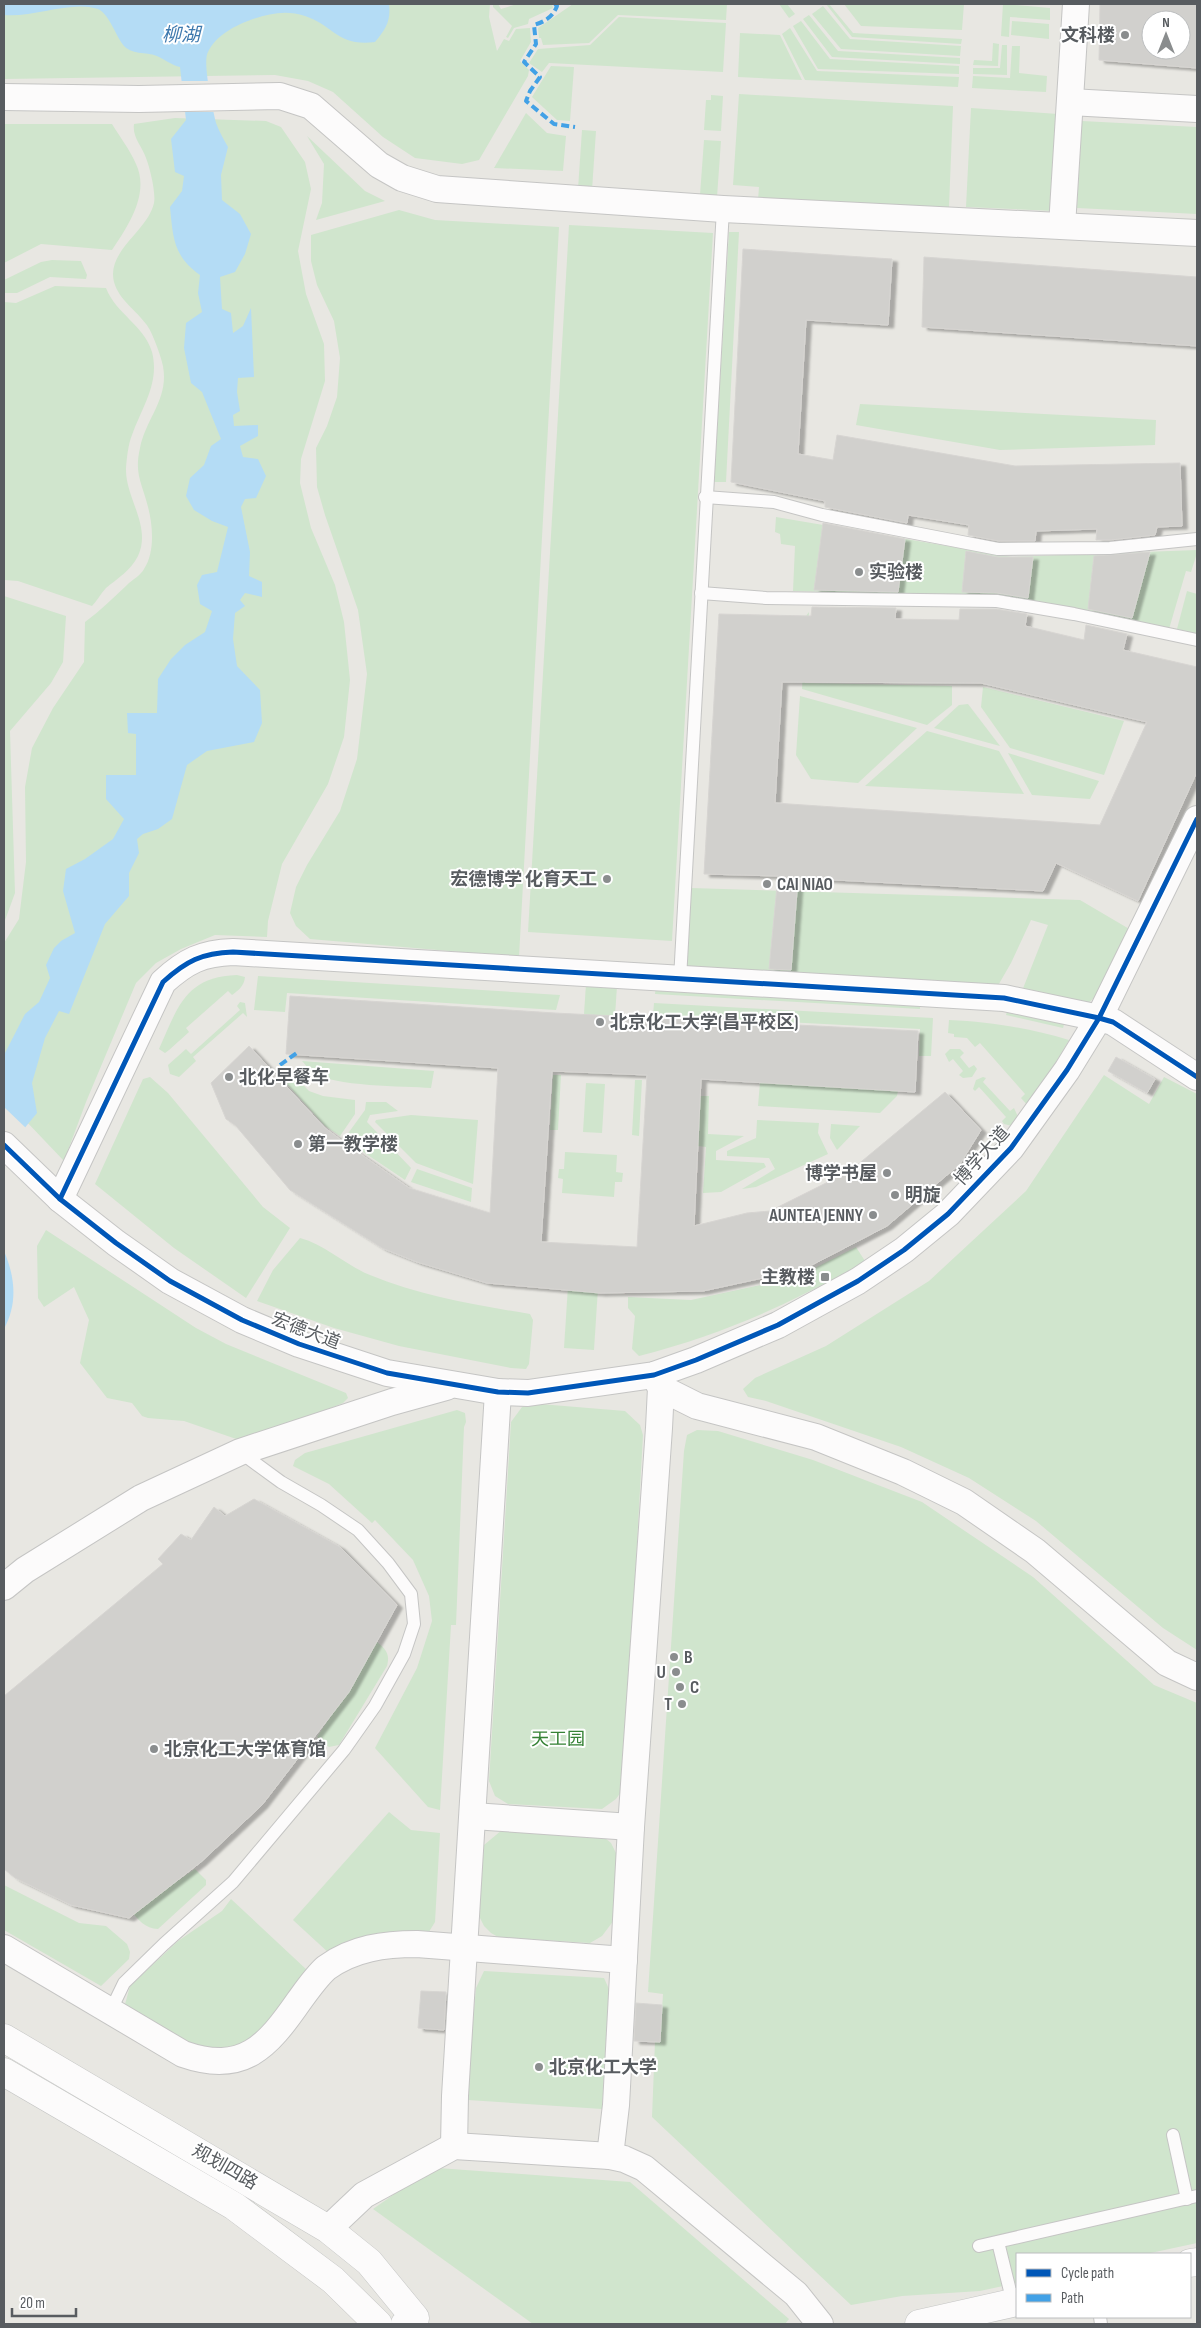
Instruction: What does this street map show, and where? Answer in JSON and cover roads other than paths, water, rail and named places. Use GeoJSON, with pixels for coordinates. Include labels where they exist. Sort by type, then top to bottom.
{"type":"FeatureCollection","features":[{"type":"Feature","properties":{"kind":"main road","name":"规划四路"},"geometry":{"type":"LineString","coordinates":[[4,2038],[328,2229],[369,2262],[413,2322]]}},
{"type":"Feature","properties":{"kind":"main road","name":"规划四路"},"geometry":{"type":"LineString","coordinates":[[4,2072],[234,2206],[333,2280],[378,2324]]}},
{"type":"Feature","properties":{"kind":"main road"},"geometry":{"type":"LineString","coordinates":[[919,2324],[1015,2302]]}},
{"type":"Feature","properties":{"kind":"street"},"geometry":{"type":"LineString","coordinates":[[1062,226],[1076,4]]}},
{"type":"Feature","properties":{"kind":"street"},"geometry":{"type":"LineString","coordinates":[[4,97],[139,99],[280,96],[311,106],[330,120],[379,165],[402,178],[437,189],[723,209],[1197,233]]}},
{"type":"Feature","properties":{"kind":"street"},"geometry":{"type":"LineString","coordinates":[[1070,102],[1197,109]]}},
{"type":"Feature","properties":{"kind":"street","name":"博学大道"},"geometry":{"type":"LineString","coordinates":[[657,1382],[696,1360],[778,1325],[858,1281],[904,1250],[948,1214],[1011,1148],[1066,1070],[1099,1018],[1197,819]]}},
{"type":"Feature","properties":{"kind":"street"},"geometry":{"type":"LineString","coordinates":[[60,1199],[163,982],[185,963],[214,953],[233,952],[1004,998],[1113,1022],[1197,1077]]}},
{"type":"Feature","properties":{"kind":"street","name":"宏德大道"},"geometry":{"type":"LineString","coordinates":[[4,1145],[37,1179],[60,1199],[116,1243],[170,1281],[261,1329],[299,1344],[387,1373],[452,1386],[498,1392],[528,1393],[570,1386],[657,1382]]}},
{"type":"Feature","properties":{"kind":"street"},"geometry":{"type":"LineString","coordinates":[[610,2156],[616,2105],[657,1382],[697,1406],[816,1437],[903,1472],[964,1502],[1035,1551],[1168,1663],[1197,1677]]}},
{"type":"Feature","properties":{"kind":"street"},"geometry":{"type":"LineString","coordinates":[[4,1586],[25,1570],[141,1498],[240,1452],[392,1402],[452,1386]]}},
{"type":"Feature","properties":{"kind":"street"},"geometry":{"type":"LineString","coordinates":[[454,2146],[455,2096],[498,1392]]}},
{"type":"Feature","properties":{"kind":"street"},"geometry":{"type":"LineString","coordinates":[[472,1816],[631,1827]]}},
{"type":"Feature","properties":{"kind":"street"},"geometry":{"type":"LineString","coordinates":[[4,1948],[183,2054],[198,2059],[225,2061],[255,2052],[267,2042],[326,1969],[366,1948],[392,1944],[624,1960]]}},
{"type":"Feature","properties":{"kind":"street"},"geometry":{"type":"LineString","coordinates":[[328,2229],[364,2195],[454,2146],[610,2156],[624,2159],[644,2168],[796,2294],[820,2324]]}},
{"type":"Feature","properties":{"kind":"lane"},"geometry":{"type":"LineString","coordinates":[[680,979],[705,497],[723,209]]}},
{"type":"Feature","properties":{"kind":"lane"},"geometry":{"type":"LineString","coordinates":[[705,497],[774,502],[822,515],[998,549],[1110,548],[1197,539]]}},
{"type":"Feature","properties":{"kind":"lane"},"geometry":{"type":"LineString","coordinates":[[701,593],[766,598],[997,601],[1074,614],[1197,640]]}},
{"type":"Feature","properties":{"kind":"lane"},"geometry":{"type":"LineString","coordinates":[[110,2012],[124,1983],[233,1882],[344,1750],[375,1706],[404,1654],[414,1624],[411,1594],[388,1563],[358,1530],[321,1505],[281,1482],[240,1452]]}},
{"type":"Feature","properties":{"kind":"lane"},"geometry":{"type":"LineString","coordinates":[[979,2246],[1192,2197],[1173,2135]]}},
{"type":"Feature","properties":{"kind":"lane"},"geometry":{"type":"LineString","coordinates":[[998,2242],[1015,2302]]}},
{"type":"Feature","properties":{"kind":"water","name":"柳湖"},"geometry":{"type":"Polygon","coordinates":[[[4,4],[389,4],[389,15],[387,24],[375,42],[363,43],[344,38],[305,16],[292,13],[266,15],[240,24],[221,36],[212,46],[206,57],[207,75],[216,123],[228,147],[221,175],[222,200],[240,214],[251,234],[245,254],[235,272],[220,277],[222,309],[231,313],[233,333],[243,326],[251,308],[254,377],[238,378],[237,392],[240,411],[233,415],[234,426],[258,425],[258,436],[240,446],[243,457],[258,459],[266,476],[256,498],[245,499],[241,507],[250,552],[249,576],[262,582],[262,597],[245,593],[240,600],[245,606],[235,613],[233,639],[237,666],[260,690],[262,723],[254,742],[207,751],[187,765],[172,819],[158,829],[143,834],[137,839],[139,853],[129,873],[129,896],[105,924],[69,1014],[59,1011],[45,1038],[32,1083],[37,1113],[4,1153],[4,1055],[25,1014],[39,1002],[50,978],[46,965],[54,948],[61,941],[75,933],[63,891],[66,869],[85,859],[113,839],[124,819],[106,799],[106,775],[136,775],[136,734],[128,733],[127,713],[157,713],[158,679],[171,659],[185,645],[205,632],[212,611],[200,604],[197,585],[202,575],[217,572],[228,527],[212,521],[194,510],[186,496],[190,478],[204,465],[211,446],[221,439],[202,392],[191,383],[184,348],[186,323],[202,312],[198,293],[200,275],[184,261],[179,253],[172,228],[170,207],[182,191],[184,176],[175,172],[171,139],[186,120],[180,67],[155,55],[128,49],[124,46],[106,16],[98,9],[76,7],[27,14],[4,15],[4,4]]]}},
{"type":"Feature","properties":{"kind":"water"},"geometry":{"type":"Polygon","coordinates":[[[4,1251],[13,1280],[13,1300],[4,1329],[4,1251]]]}},
{"type":"Feature","properties":{"kind":"place","name":"文科楼"},"geometry":{"type":"Point","coordinates":[1125,35]}},
{"type":"Feature","properties":{"kind":"place","name":"实验楼"},"geometry":{"type":"Point","coordinates":[859,572]}},
{"type":"Feature","properties":{"kind":"place","name":"宏德博学 化育天工"},"geometry":{"type":"Point","coordinates":[607,879]}},
{"type":"Feature","properties":{"kind":"place","name":"CAI NIAO"},"geometry":{"type":"Point","coordinates":[767,884]}},
{"type":"Feature","properties":{"kind":"place","name":"北京化工大学(昌平校区)"},"geometry":{"type":"Point","coordinates":[600,1022]}},
{"type":"Feature","properties":{"kind":"place","name":"北化早餐车"},"geometry":{"type":"Point","coordinates":[229,1077]}},
{"type":"Feature","properties":{"kind":"place","name":"第一教学楼"},"geometry":{"type":"Point","coordinates":[298,1144]}},
{"type":"Feature","properties":{"kind":"place","name":"博学书屋"},"geometry":{"type":"Point","coordinates":[887,1173]}},
{"type":"Feature","properties":{"kind":"place","name":"明旋"},"geometry":{"type":"Point","coordinates":[895,1195]}},
{"type":"Feature","properties":{"kind":"place","name":"AUNTEA JENNY"},"geometry":{"type":"Point","coordinates":[873,1215]}},
{"type":"Feature","properties":{"kind":"place","name":"主教楼"},"geometry":{"type":"Point","coordinates":[825,1277]}},
{"type":"Feature","properties":{"kind":"place","name":"B"},"geometry":{"type":"Point","coordinates":[674,1657]}},
{"type":"Feature","properties":{"kind":"place","name":"U"},"geometry":{"type":"Point","coordinates":[676,1672]}},
{"type":"Feature","properties":{"kind":"place","name":"C"},"geometry":{"type":"Point","coordinates":[680,1687]}},
{"type":"Feature","properties":{"kind":"place","name":"T"},"geometry":{"type":"Point","coordinates":[682,1704]}},
{"type":"Feature","properties":{"kind":"place","name":"北京化工大学体育馆"},"geometry":{"type":"Point","coordinates":[154,1749]}},
{"type":"Feature","properties":{"kind":"place","name":"北京化工大学"},"geometry":{"type":"Point","coordinates":[539,2067]}},
{"type":"Feature","properties":{"kind":"park label","name":"天工园"},"geometry":{"type":"Point","coordinates":[558,1739]}}]}
